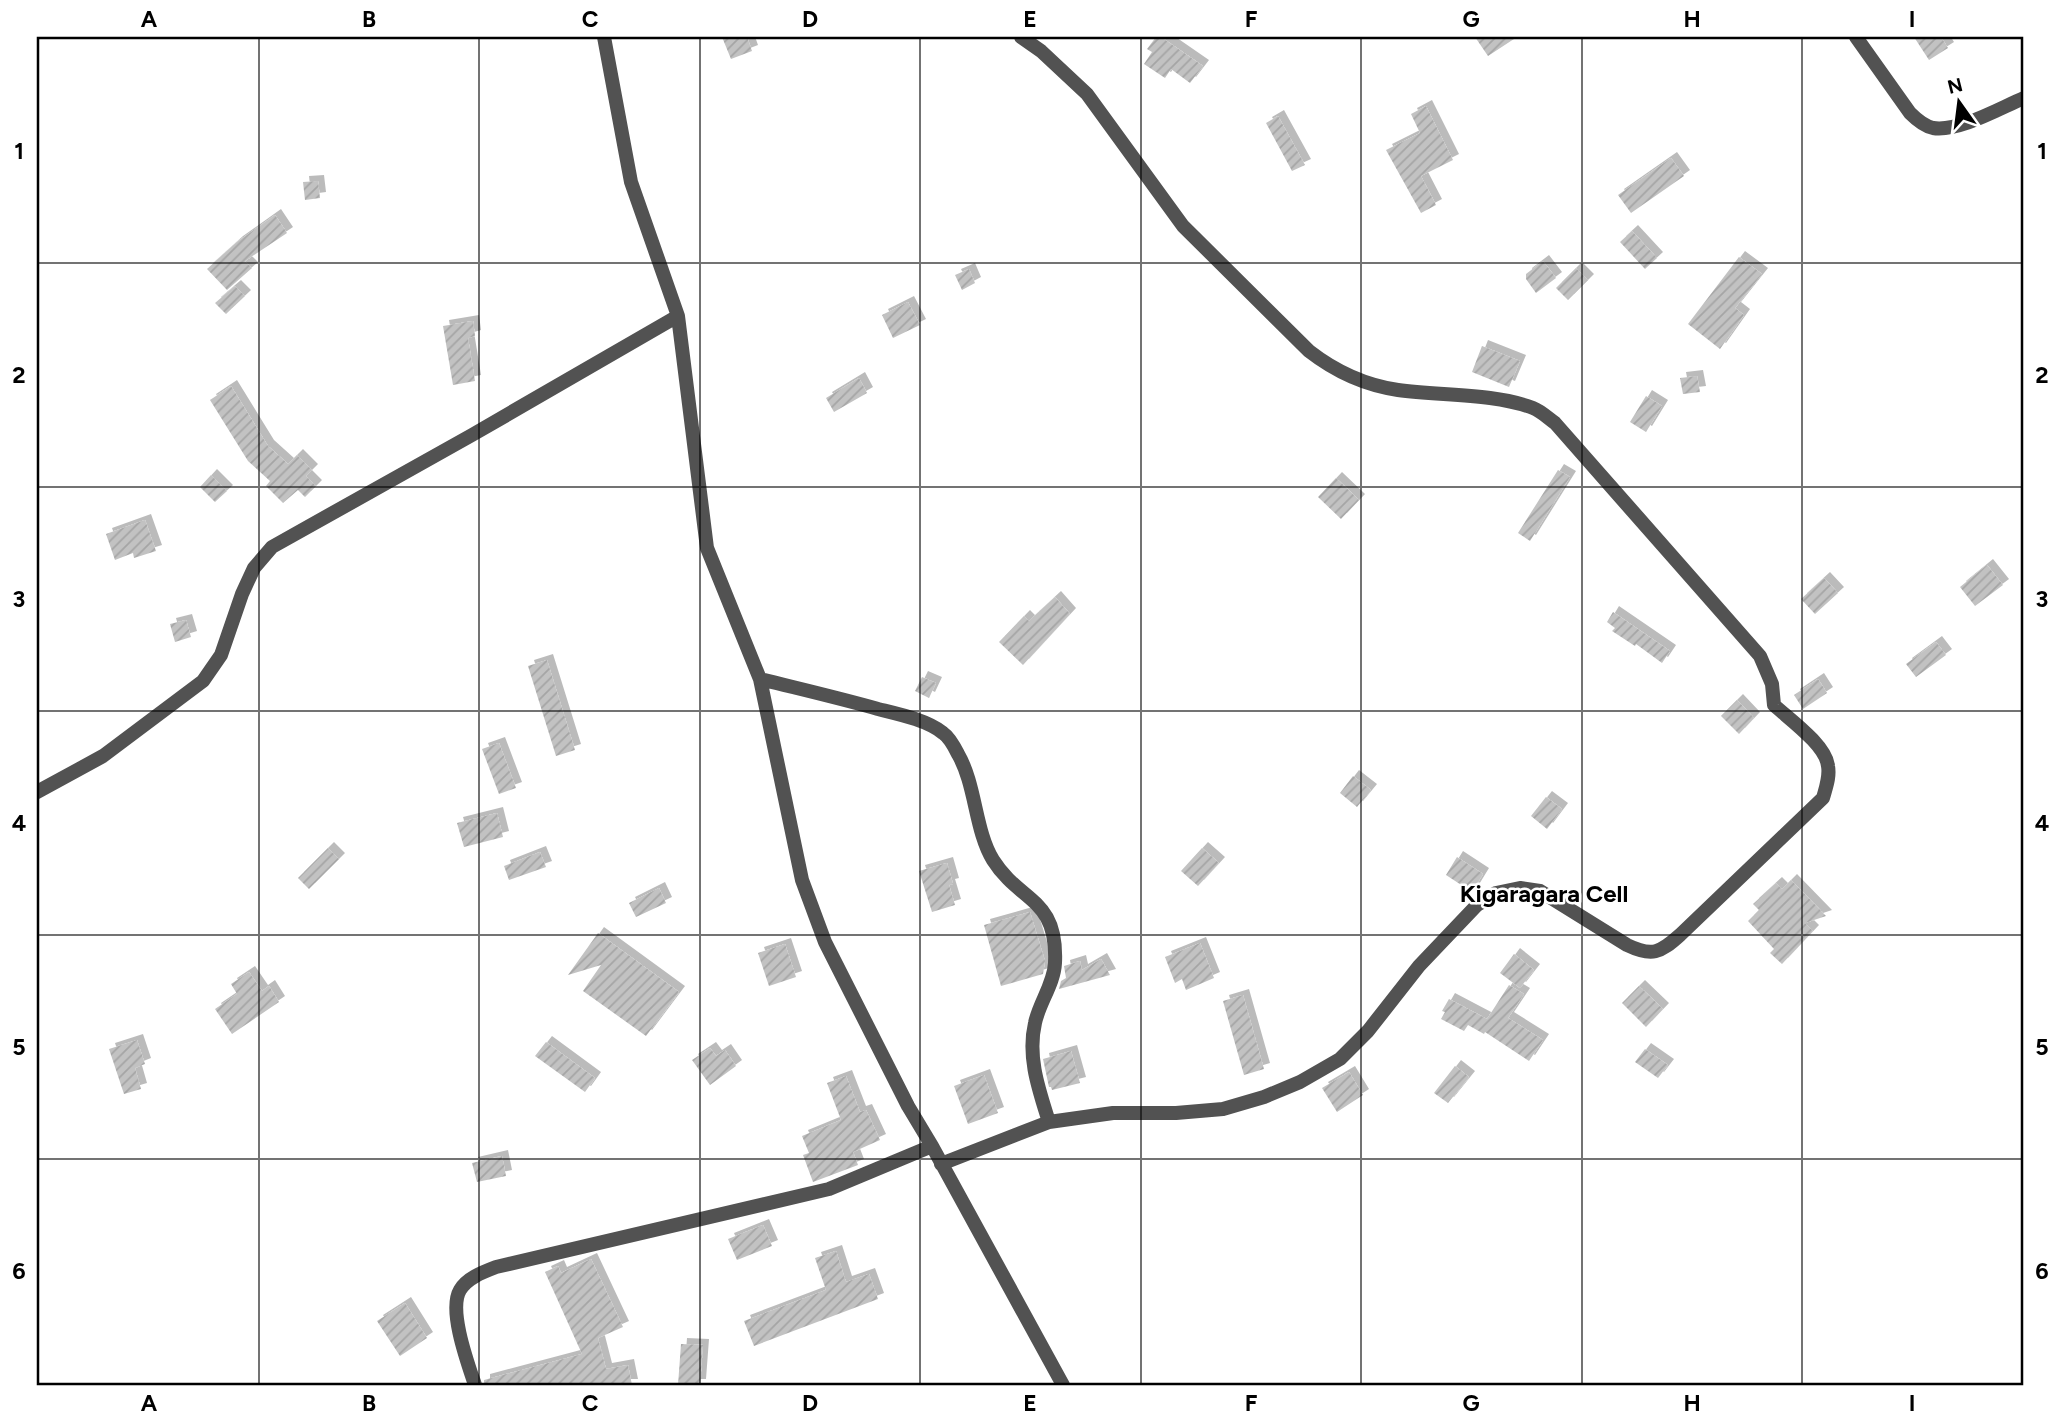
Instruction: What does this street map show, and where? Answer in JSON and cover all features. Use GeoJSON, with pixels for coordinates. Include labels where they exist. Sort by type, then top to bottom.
{"type":"FeatureCollection","features":[{"type":"Feature","properties":{"kind":"street"},"geometry":{"type":"LineString","coordinates":[[604,37],[631,182],[678,316],[707,548],[760,678],[802,880],[825,942],[908,1106],[1063,1385]]}},
{"type":"Feature","properties":{"kind":"street"},"geometry":{"type":"LineString","coordinates":[[942,1164],[1049,1122],[1113,1113],[1223,1110],[1300,1082],[1340,1059],[1368,1031],[1419,966],[1477,905],[1496,893],[1520,888],[1540,891],[1627,946],[1651,953],[1660,951],[1823,798],[1828,782],[1828,764],[1823,751],[1774,705],[1772,684],[1760,656],[1555,423],[1535,409],[1510,401],[1395,390],[1347,376],[1329,366],[1309,351],[1182,226],[1087,94],[1041,51],[1021,37]]}},
{"type":"Feature","properties":{"kind":"street"},"geometry":{"type":"LineString","coordinates":[[1856,37],[1910,114],[1932,128],[1963,124],[2024,97]]}},
{"type":"Feature","properties":{"kind":"street"},"geometry":{"type":"LineString","coordinates":[[37,792],[103,756],[203,681],[221,655],[254,568],[272,547],[678,316]]}},
{"type":"Feature","properties":{"kind":"street"},"geometry":{"type":"LineString","coordinates":[[760,678],[915,719],[944,733],[958,754],[968,777],[991,857],[1004,875],[1044,910],[1053,931],[1055,965],[1035,1022],[1032,1047],[1034,1075],[1049,1122]]}},
{"type":"Feature","properties":{"kind":"street"},"geometry":{"type":"LineString","coordinates":[[475,1385],[456,1316],[456,1300],[460,1290],[478,1274],[496,1267],[829,1189],[932,1146]]}},
{"type":"Feature","properties":{"kind":"building"},"geometry":{"type":"Polygon","coordinates":[[[722,37],[747,37],[752,51],[731,59],[722,37]]]}},
{"type":"Feature","properties":{"kind":"building"},"geometry":{"type":"Polygon","coordinates":[[[1156,37],[1161,37],[1203,66],[1190,83],[1171,69],[1165,78],[1144,64],[1152,52],[1147,49],[1156,37]]]}},
{"type":"Feature","properties":{"kind":"building"},"geometry":{"type":"Polygon","coordinates":[[[1475,37],[1517,37],[1488,56],[1475,37]]]}},
{"type":"Feature","properties":{"kind":"building"},"geometry":{"type":"Polygon","coordinates":[[[1914,37],[1941,37],[1948,48],[1929,60],[1914,37]]]}},
{"type":"Feature","properties":{"kind":"building"},"geometry":{"type":"Polygon","coordinates":[[[1426,106],[1453,160],[1421,176],[1436,205],[1421,213],[1386,150],[1420,133],[1411,114],[1426,106]]]}},
{"type":"Feature","properties":{"kind":"building"},"geometry":{"type":"Polygon","coordinates":[[[1278,116],[1305,165],[1292,171],[1266,123],[1278,116]]]}},
{"type":"Feature","properties":{"kind":"building"},"geometry":{"type":"Polygon","coordinates":[[[1671,158],[1684,176],[1631,213],[1618,195],[1671,158]]]}},
{"type":"Feature","properties":{"kind":"building"},"geometry":{"type":"Polygon","coordinates":[[[318,181],[320,198],[305,200],[303,182],[318,181]]]}},
{"type":"Feature","properties":{"kind":"building"},"geometry":{"type":"Polygon","coordinates":[[[275,215],[287,233],[245,261],[252,268],[227,290],[207,269],[237,242],[275,215]]]}},
{"type":"Feature","properties":{"kind":"building"},"geometry":{"type":"Polygon","coordinates":[[[1632,231],[1657,258],[1645,269],[1620,242],[1632,231]]]}},
{"type":"Feature","properties":{"kind":"building"},"geometry":{"type":"Polygon","coordinates":[[[1739,257],[1762,274],[1735,308],[1744,315],[1720,349],[1688,324],[1739,257]]]}},
{"type":"Feature","properties":{"kind":"building"},"geometry":{"type":"Polygon","coordinates":[[[1543,261],[1556,278],[1536,293],[1526,279],[1526,274],[1543,261]]]}},
{"type":"Feature","properties":{"kind":"building"},"geometry":{"type":"Polygon","coordinates":[[[1576,268],[1588,280],[1568,300],[1556,288],[1576,268]]]}},
{"type":"Feature","properties":{"kind":"building"},"geometry":{"type":"Polygon","coordinates":[[[969,269],[975,283],[962,290],[955,275],[969,269]]]}},
{"type":"Feature","properties":{"kind":"building"},"geometry":{"type":"Polygon","coordinates":[[[235,286],[245,296],[226,314],[215,303],[235,286]]]}},
{"type":"Feature","properties":{"kind":"building"},"geometry":{"type":"Polygon","coordinates":[[[908,302],[920,325],[893,338],[882,315],[908,302]]]}},
{"type":"Feature","properties":{"kind":"building"},"geometry":{"type":"Polygon","coordinates":[[[473,321],[475,336],[468,338],[475,381],[453,385],[443,326],[473,321]]]}},
{"type":"Feature","properties":{"kind":"building"},"geometry":{"type":"Polygon","coordinates":[[[1482,346],[1520,361],[1509,387],[1472,372],[1482,346]]]}},
{"type":"Feature","properties":{"kind":"building"},"geometry":{"type":"Polygon","coordinates":[[[1697,376],[1700,392],[1683,394],[1680,378],[1697,376]]]}},
{"type":"Feature","properties":{"kind":"building"},"geometry":{"type":"Polygon","coordinates":[[[859,378],[867,393],[834,412],[826,398],[859,378]]]}},
{"type":"Feature","properties":{"kind":"building"},"geometry":{"type":"Polygon","coordinates":[[[231,386],[268,446],[288,464],[297,455],[312,470],[306,476],[316,486],[305,497],[298,490],[283,503],[266,486],[270,481],[248,461],[210,400],[231,386]]]}},
{"type":"Feature","properties":{"kind":"building"},"geometry":{"type":"Polygon","coordinates":[[[1646,396],[1662,406],[1646,432],[1630,422],[1646,396]]]}},
{"type":"Feature","properties":{"kind":"building"},"geometry":{"type":"Polygon","coordinates":[[[1558,470],[1570,477],[1530,541],[1518,533],[1558,470]]]}},
{"type":"Feature","properties":{"kind":"building"},"geometry":{"type":"Polygon","coordinates":[[[211,475],[227,491],[215,502],[200,487],[211,475]]]}},
{"type":"Feature","properties":{"kind":"building"},"geometry":{"type":"Polygon","coordinates":[[[1336,478],[1359,500],[1341,519],[1318,497],[1336,478]]]}},
{"type":"Feature","properties":{"kind":"building"},"geometry":{"type":"Polygon","coordinates":[[[145,520],[156,551],[134,558],[133,553],[115,560],[106,534],[145,520]]]}},
{"type":"Feature","properties":{"kind":"building"},"geometry":{"type":"Polygon","coordinates":[[[1987,565],[2003,585],[1975,606],[1960,587],[1987,565]]]}},
{"type":"Feature","properties":{"kind":"building"},"geometry":{"type":"Polygon","coordinates":[[[1824,578],[1838,593],[1815,614],[1801,599],[1824,578]]]}},
{"type":"Feature","properties":{"kind":"building"},"geometry":{"type":"Polygon","coordinates":[[[1055,597],[1070,614],[1023,665],[999,642],[1024,616],[1029,621],[1055,597]]]}},
{"type":"Feature","properties":{"kind":"building"},"geometry":{"type":"Polygon","coordinates":[[[1613,612],[1670,651],[1662,663],[1612,631],[1615,628],[1607,622],[1613,612]]]}},
{"type":"Feature","properties":{"kind":"building"},"geometry":{"type":"Polygon","coordinates":[[[186,620],[191,637],[175,642],[170,624],[186,620]]]}},
{"type":"Feature","properties":{"kind":"building"},"geometry":{"type":"Polygon","coordinates":[[[1936,642],[1946,655],[1916,677],[1906,664],[1936,642]]]}},
{"type":"Feature","properties":{"kind":"building"},"geometry":{"type":"Polygon","coordinates":[[[547,660],[575,750],[556,756],[528,666],[547,660]]]}},
{"type":"Feature","properties":{"kind":"building"},"geometry":{"type":"Polygon","coordinates":[[[922,677],[936,683],[929,698],[915,691],[922,677]]]}},
{"type":"Feature","properties":{"kind":"building"},"geometry":{"type":"Polygon","coordinates":[[[1818,679],[1827,693],[1803,709],[1794,695],[1818,679]]]}},
{"type":"Feature","properties":{"kind":"building"},"geometry":{"type":"Polygon","coordinates":[[[1737,700],[1754,718],[1739,734],[1721,716],[1737,700]]]}},
{"type":"Feature","properties":{"kind":"building"},"geometry":{"type":"Polygon","coordinates":[[[499,743],[516,788],[499,794],[482,749],[499,743]]]}},
{"type":"Feature","properties":{"kind":"building"},"geometry":{"type":"Polygon","coordinates":[[[1353,776],[1371,790],[1357,807],[1340,793],[1353,776]]]}},
{"type":"Feature","properties":{"kind":"building"},"geometry":{"type":"Polygon","coordinates":[[[1546,797],[1562,809],[1547,829],[1531,816],[1546,797]]]}},
{"type":"Feature","properties":{"kind":"building"},"geometry":{"type":"Polygon","coordinates":[[[497,813],[503,837],[464,847],[457,823],[497,813]]]}},
{"type":"Feature","properties":{"kind":"building"},"geometry":{"type":"Polygon","coordinates":[[[328,848],[339,859],[309,889],[298,878],[328,848]]]}},
{"type":"Feature","properties":{"kind":"building"},"geometry":{"type":"Polygon","coordinates":[[[1202,848],[1219,863],[1198,886],[1181,871],[1202,848]]]}},
{"type":"Feature","properties":{"kind":"building"},"geometry":{"type":"Polygon","coordinates":[[[540,852],[546,867],[509,880],[504,866],[540,852]]]}},
{"type":"Feature","properties":{"kind":"building"},"geometry":{"type":"Polygon","coordinates":[[[1457,857],[1483,874],[1472,892],[1446,875],[1457,857]]]}},
{"type":"Feature","properties":{"kind":"building"},"geometry":{"type":"Polygon","coordinates":[[[947,863],[953,884],[949,885],[955,905],[932,912],[919,871],[947,863]]]}},
{"type":"Feature","properties":{"kind":"building"},"geometry":{"type":"Polygon","coordinates":[[[1791,880],[1826,916],[1805,923],[1813,931],[1782,964],[1770,953],[1774,949],[1748,921],[1759,910],[1753,904],[1776,883],[1782,889],[1791,880]]]}},
{"type":"Feature","properties":{"kind":"building"},"geometry":{"type":"Polygon","coordinates":[[[659,888],[666,903],[636,917],[629,903],[659,888]]]}},
{"type":"Feature","properties":{"kind":"building"},"geometry":{"type":"Polygon","coordinates":[[[1030,912],[1045,961],[1043,974],[1001,986],[984,925],[1030,912]]]}},
{"type":"Feature","properties":{"kind":"building"},"geometry":{"type":"Polygon","coordinates":[[[598,933],[679,992],[646,1036],[583,991],[601,965],[568,975],[598,933]]]}},
{"type":"Feature","properties":{"kind":"building"},"geometry":{"type":"Polygon","coordinates":[[[1200,943],[1214,978],[1186,990],[1182,979],[1175,983],[1165,957],[1200,943]]]}},
{"type":"Feature","properties":{"kind":"building"},"geometry":{"type":"Polygon","coordinates":[[[785,944],[796,977],[769,986],[758,953],[785,944]]]}},
{"type":"Feature","properties":{"kind":"building"},"geometry":{"type":"Polygon","coordinates":[[[1514,954],[1534,970],[1520,988],[1500,973],[1514,954]]]}},
{"type":"Feature","properties":{"kind":"building"},"geometry":{"type":"Polygon","coordinates":[[[1101,959],[1110,975],[1059,989],[1061,981],[1066,978],[1064,966],[1080,961],[1082,970],[1101,959]]]}},
{"type":"Feature","properties":{"kind":"building"},"geometry":{"type":"Polygon","coordinates":[[[249,972],[262,991],[269,986],[279,1002],[232,1034],[215,1009],[237,994],[231,984],[249,972]]]}},
{"type":"Feature","properties":{"kind":"building"},"geometry":{"type":"Polygon","coordinates":[[[1509,985],[1524,994],[1508,1018],[1543,1040],[1529,1061],[1485,1032],[1484,1034],[1468,1025],[1464,1031],[1441,1019],[1449,999],[1487,1019],[1509,985]]]}},
{"type":"Feature","properties":{"kind":"building"},"geometry":{"type":"Polygon","coordinates":[[[1639,986],[1663,1009],[1646,1027],[1622,1003],[1639,986]]]}},
{"type":"Feature","properties":{"kind":"building"},"geometry":{"type":"Polygon","coordinates":[[[1243,995],[1264,1069],[1244,1075],[1223,1001],[1243,995]]]}},
{"type":"Feature","properties":{"kind":"building"},"geometry":{"type":"Polygon","coordinates":[[[137,1040],[145,1064],[135,1068],[141,1089],[124,1094],[109,1049],[137,1040]]]}},
{"type":"Feature","properties":{"kind":"building"},"geometry":{"type":"Polygon","coordinates":[[[546,1042],[595,1078],[585,1092],[535,1056],[546,1042]]]}},
{"type":"Feature","properties":{"kind":"building"},"geometry":{"type":"Polygon","coordinates":[[[710,1048],[716,1056],[725,1050],[736,1066],[710,1085],[692,1060],[710,1048]]]}},
{"type":"Feature","properties":{"kind":"building"},"geometry":{"type":"Polygon","coordinates":[[[1645,1049],[1668,1065],[1658,1078],[1635,1062],[1645,1049]]]}},
{"type":"Feature","properties":{"kind":"building"},"geometry":{"type":"Polygon","coordinates":[[[1071,1051],[1080,1083],[1052,1090],[1043,1059],[1071,1051]]]}},
{"type":"Feature","properties":{"kind":"building"},"geometry":{"type":"Polygon","coordinates":[[[1455,1066],[1469,1077],[1448,1103],[1434,1093],[1455,1066]]]}},
{"type":"Feature","properties":{"kind":"building"},"geometry":{"type":"Polygon","coordinates":[[[1349,1072],[1363,1095],[1337,1112],[1322,1088],[1349,1072]]]}},
{"type":"Feature","properties":{"kind":"building"},"geometry":{"type":"Polygon","coordinates":[[[984,1075],[998,1113],[968,1124],[954,1086],[984,1075]]]}},
{"type":"Feature","properties":{"kind":"building"},"geometry":{"type":"Polygon","coordinates":[[[846,1076],[860,1112],[866,1110],[880,1140],[853,1152],[858,1165],[813,1182],[803,1155],[809,1153],[802,1136],[841,1120],[827,1083],[846,1076]]]}},
{"type":"Feature","properties":{"kind":"building"},"geometry":{"type":"Polygon","coordinates":[[[502,1156],[506,1176],[477,1182],[472,1163],[502,1156]]]}},
{"type":"Feature","properties":{"kind":"building"},"geometry":{"type":"Polygon","coordinates":[[[763,1225],[772,1246],[737,1260],[728,1239],[763,1225]]]}},
{"type":"Feature","properties":{"kind":"building"},"geometry":{"type":"Polygon","coordinates":[[[836,1251],[846,1282],[869,1274],[878,1299],[754,1346],[744,1321],[826,1290],[815,1258],[836,1251]]]}},
{"type":"Feature","properties":{"kind":"building"},"geometry":{"type":"Polygon","coordinates":[[[591,1259],[623,1327],[598,1338],[606,1369],[628,1365],[632,1385],[484,1385],[484,1380],[582,1354],[545,1272],[558,1266],[561,1273],[591,1259]]]}},
{"type":"Feature","properties":{"kind":"building"},"geometry":{"type":"Polygon","coordinates":[[[405,1303],[427,1338],[400,1356],[377,1321],[405,1303]]]}},
{"type":"Feature","properties":{"kind":"building"},"geometry":{"type":"Polygon","coordinates":[[[681,1344],[703,1345],[700,1385],[678,1385],[681,1344]]]}},
{"type":"Feature","properties":{"kind":"district","name":"Kigaragara Cell"},"geometry":{"type":"Point","coordinates":[1544,894]}}]}
